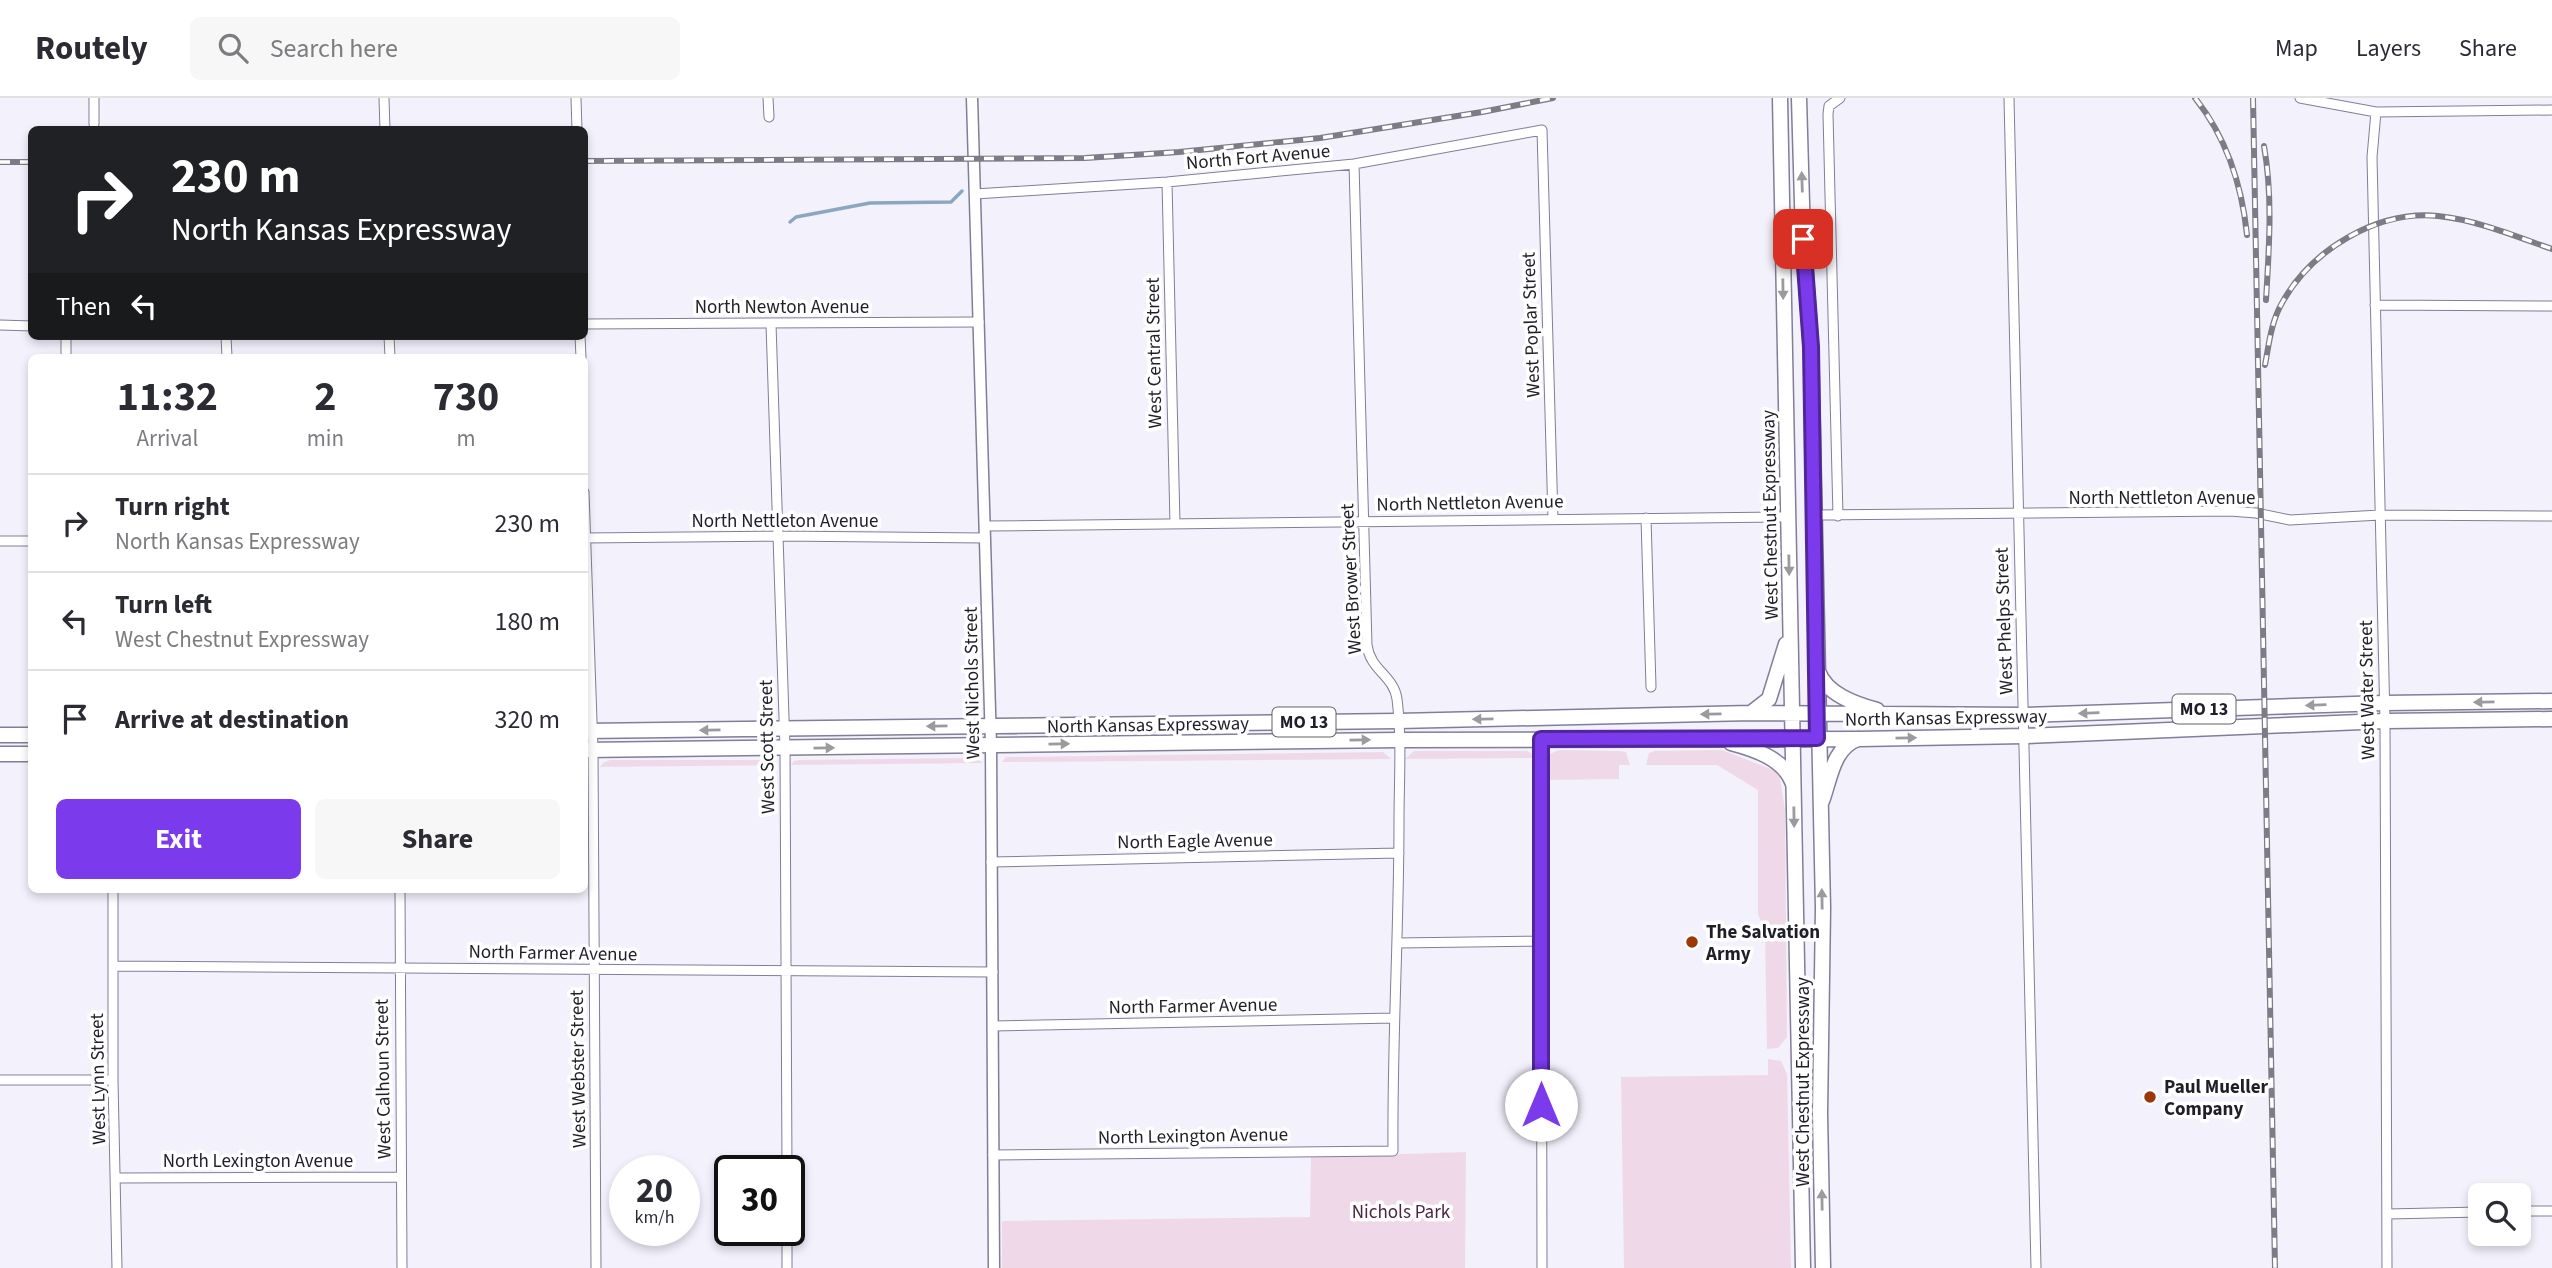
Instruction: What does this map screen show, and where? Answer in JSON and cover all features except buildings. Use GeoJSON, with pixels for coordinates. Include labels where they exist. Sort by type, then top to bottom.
{"type":"FeatureCollection","features":[{"type":"Feature","properties":{"kind":"main road","name":"West Chestnut Expressway"},"geometry":{"type":"LineString","coordinates":[[1780,98],[1803,1268]]}},
{"type":"Feature","properties":{"kind":"main road","name":"West Chestnut Expressway"},"geometry":{"type":"LineString","coordinates":[[1799,98],[1803,239],[1811,347],[1817,738],[1823,908],[1820,1113],[1823,1268]]}},
{"type":"Feature","properties":{"kind":"main road"},"geometry":{"type":"LineString","coordinates":[[1751,713],[1769,699],[1774,688],[1790,625]]}},
{"type":"Feature","properties":{"kind":"main road"},"geometry":{"type":"LineString","coordinates":[[1816,656],[1822,682],[1834,692],[1873,709],[1903,715]]}},
{"type":"Feature","properties":{"kind":"main road","name":"North Kansas Expressway"},"geometry":{"type":"LineString","coordinates":[[588,731],[1398,721],[1751,713],[2024,715],[2385,703],[2552,701]]}},
{"type":"Feature","properties":{"kind":"main road","name":"North Kansas Expressway"},"geometry":{"type":"LineString","coordinates":[[589,750],[1399,740],[1859,739],[2025,736],[2385,721],[2552,719]]}},
{"type":"Feature","properties":{"kind":"main road"},"geometry":{"type":"LineString","coordinates":[[0,735],[28,735]]}},
{"type":"Feature","properties":{"kind":"main road"},"geometry":{"type":"LineString","coordinates":[[1713,738],[1772,758],[1794,786]]}},
{"type":"Feature","properties":{"kind":"main road"},"geometry":{"type":"LineString","coordinates":[[1819,809],[1838,757],[1848,744],[1859,739]]}},
{"type":"Feature","properties":{"kind":"main road"},"geometry":{"type":"LineString","coordinates":[[0,754],[28,754]]}},
{"type":"Feature","properties":{"kind":"street"},"geometry":{"type":"LineString","coordinates":[[94,98],[94,124]]}},
{"type":"Feature","properties":{"kind":"street"},"geometry":{"type":"LineString","coordinates":[[384,98],[385,126]]}},
{"type":"Feature","properties":{"kind":"street"},"geometry":{"type":"LineString","coordinates":[[576,98],[577,126]]}},
{"type":"Feature","properties":{"kind":"street"},"geometry":{"type":"LineString","coordinates":[[768,98],[769,117]]}},
{"type":"Feature","properties":{"kind":"street","name":"West Nichols Street"},"geometry":{"type":"LineString","coordinates":[[972,98],[991,745],[993,1268]]}},
{"type":"Feature","properties":{"kind":"street","name":"West Phelps Street"},"geometry":{"type":"LineString","coordinates":[[2009,98],[2036,1268]]}},
{"type":"Feature","properties":{"kind":"street"},"geometry":{"type":"LineString","coordinates":[[2300,98],[2375,112],[2552,110]]}},
{"type":"Feature","properties":{"kind":"street"},"geometry":{"type":"LineString","coordinates":[[1838,99],[1829,106],[1828,114],[1838,516]]}},
{"type":"Feature","properties":{"kind":"street","name":"West Water Street"},"geometry":{"type":"LineString","coordinates":[[2375,112],[2372,157],[2385,703],[2388,1268]]}},
{"type":"Feature","properties":{"kind":"street","name":"North Fort Avenue"},"geometry":{"type":"LineString","coordinates":[[975,194],[1167,182],[1354,164],[1542,130]]}},
{"type":"Feature","properties":{"kind":"street","name":"West Poplar Street"},"geometry":{"type":"LineString","coordinates":[[1542,130],[1553,519]]}},
{"type":"Feature","properties":{"kind":"street","name":"West Brower Street"},"geometry":{"type":"LineString","coordinates":[[1354,164],[1368,655],[1394,688],[1399,740],[1393,1151]]}},
{"type":"Feature","properties":{"kind":"street","name":"West Central Street"},"geometry":{"type":"LineString","coordinates":[[1167,182],[1175,523]]}},
{"type":"Feature","properties":{"kind":"street"},"geometry":{"type":"LineString","coordinates":[[2375,305],[2552,306]]}},
{"type":"Feature","properties":{"kind":"street","name":"North Newton Avenue"},"geometry":{"type":"LineString","coordinates":[[588,324],[979,322]]}},
{"type":"Feature","properties":{"kind":"street","name":"West Scott Street"},"geometry":{"type":"LineString","coordinates":[[771,324],[785,748],[787,1155]]}},
{"type":"Feature","properties":{"kind":"street"},"geometry":{"type":"LineString","coordinates":[[0,325],[28,326]]}},
{"type":"Feature","properties":{"kind":"street","name":"North Nettleton Avenue"},"geometry":{"type":"LineString","coordinates":[[1813,515],[2246,512],[2290,520],[2380,515],[2552,516]]}},
{"type":"Feature","properties":{"kind":"street","name":"North Nettleton Avenue"},"geometry":{"type":"LineString","coordinates":[[588,538],[985,532],[1175,523],[1788,517]]}},
{"type":"Feature","properties":{"kind":"street"},"geometry":{"type":"LineString","coordinates":[[1646,519],[1651,687]]}},
{"type":"Feature","properties":{"kind":"street"},"geometry":{"type":"LineString","coordinates":[[0,541],[28,541]]}},
{"type":"Feature","properties":{"kind":"street","name":"West Webster Street"},"geometry":{"type":"LineString","coordinates":[[588,731],[596,1268]]}},
{"type":"Feature","properties":{"kind":"street"},"geometry":{"type":"LineString","coordinates":[[1541,739],[1542,1268]]}},
{"type":"Feature","properties":{"kind":"street","name":"North Eagle Avenue"},"geometry":{"type":"LineString","coordinates":[[992,862],[1399,853]]}},
{"type":"Feature","properties":{"kind":"street","name":"West Lynn Street"},"geometry":{"type":"LineString","coordinates":[[113,893],[117,1268]]}},
{"type":"Feature","properties":{"kind":"street","name":"West Calhoun Street"},"geometry":{"type":"LineString","coordinates":[[400,893],[402,1268]]}},
{"type":"Feature","properties":{"kind":"street"},"geometry":{"type":"LineString","coordinates":[[1397,943],[1540,941]]}},
{"type":"Feature","properties":{"kind":"street","name":"North Farmer Avenue"},"geometry":{"type":"LineString","coordinates":[[114,966],[993,972]]}},
{"type":"Feature","properties":{"kind":"street","name":"North Farmer Avenue"},"geometry":{"type":"LineString","coordinates":[[993,1026],[1394,1018]]}},
{"type":"Feature","properties":{"kind":"street"},"geometry":{"type":"LineString","coordinates":[[0,1080],[113,1080]]}},
{"type":"Feature","properties":{"kind":"street","name":"North Lexington Avenue"},"geometry":{"type":"LineString","coordinates":[[993,1155],[1393,1151]]}},
{"type":"Feature","properties":{"kind":"street","name":"North Lexington Avenue"},"geometry":{"type":"LineString","coordinates":[[116,1178],[401,1177]]}},
{"type":"Feature","properties":{"kind":"street"},"geometry":{"type":"LineString","coordinates":[[2531,1212],[2552,1211]]}},
{"type":"Feature","properties":{"kind":"street"},"geometry":{"type":"LineString","coordinates":[[2387,1214],[2468,1212]]}},
{"type":"Feature","properties":{"kind":"street"},"geometry":{"type":"LineString","coordinates":[[787,1246],[787,1268]]}},
{"type":"Feature","properties":{"kind":"green space"},"geometry":{"type":"Polygon","coordinates":[[[1559,750],[1626,752],[1630,765],[1619,765],[1619,779],[1545,780],[1547,755],[1559,750]]]}},
{"type":"Feature","properties":{"kind":"green space"},"geometry":{"type":"Polygon","coordinates":[[[1722,750],[1776,771],[1780,778],[1785,810],[1787,1037],[1778,1048],[1767,1049],[1765,932],[1758,914],[1758,790],[1717,765],[1646,765],[1649,753],[1655,751],[1722,750]]]}},
{"type":"Feature","properties":{"kind":"green space"},"geometry":{"type":"Polygon","coordinates":[[[1414,751],[1527,751],[1533,758],[1405,759],[1414,751]]]}},
{"type":"Feature","properties":{"kind":"green space"},"geometry":{"type":"Polygon","coordinates":[[[1383,752],[1391,759],[1002,762],[1006,757],[1383,752]]]}},
{"type":"Feature","properties":{"kind":"green space"},"geometry":{"type":"Polygon","coordinates":[[[975,758],[983,763],[791,765],[799,760],[975,758]]]}},
{"type":"Feature","properties":{"kind":"green space"},"geometry":{"type":"Polygon","coordinates":[[[610,760],[766,760],[778,765],[600,767],[610,760]]]}},
{"type":"Feature","properties":{"kind":"green space"},"geometry":{"type":"Polygon","coordinates":[[[1768,1059],[1781,1061],[1787,1074],[1791,1268],[1624,1268],[1621,1077],[1768,1075],[1768,1059]]]}},
{"type":"Feature","properties":{"kind":"green space","name":"Nichols Park"},"geometry":{"type":"Polygon","coordinates":[[[1466,1152],[1465,1268],[1002,1268],[1002,1221],[1310,1217],[1311,1157],[1466,1152]]]}},
{"type":"Feature","properties":{"kind":"waterway"},"geometry":{"type":"LineString","coordinates":[[790,222],[796,217],[870,203],[951,202],[962,191]]}},
{"type":"Feature","properties":{"kind":"railway"},"geometry":{"type":"LineString","coordinates":[[588,161],[1085,158],[1179,152],[1320,138],[1553,98]]}},
{"type":"Feature","properties":{"kind":"railway"},"geometry":{"type":"LineString","coordinates":[[2195,98],[2216,129],[2231,163],[2237,180],[2247,235]]}},
{"type":"Feature","properties":{"kind":"railway"},"geometry":{"type":"LineString","coordinates":[[2253,98],[2275,1268]]}},
{"type":"Feature","properties":{"kind":"railway"},"geometry":{"type":"LineString","coordinates":[[2264,146],[2269,204],[2266,300]]}},
{"type":"Feature","properties":{"kind":"railway"},"geometry":{"type":"LineString","coordinates":[[0,162],[28,162]]}},
{"type":"Feature","properties":{"kind":"railway"},"geometry":{"type":"LineString","coordinates":[[2265,365],[2275,318],[2295,284],[2310,266],[2328,251],[2369,227],[2415,216],[2438,216],[2481,225],[2552,249]]}},
{"type":"Feature","properties":{"kind":"place","name":"The Salvation Army"},"geometry":{"type":"Point","coordinates":[1692,942]}},
{"type":"Feature","properties":{"kind":"place","name":"Paul Mueller Company"},"geometry":{"type":"Point","coordinates":[2150,1097]}},
{"type":"Feature","properties":{"kind":"route"},"geometry":{"type":"LineString","coordinates":[[1541,1105],[1541,739],[1817,738],[1811,347],[1803,239]]}}]}
